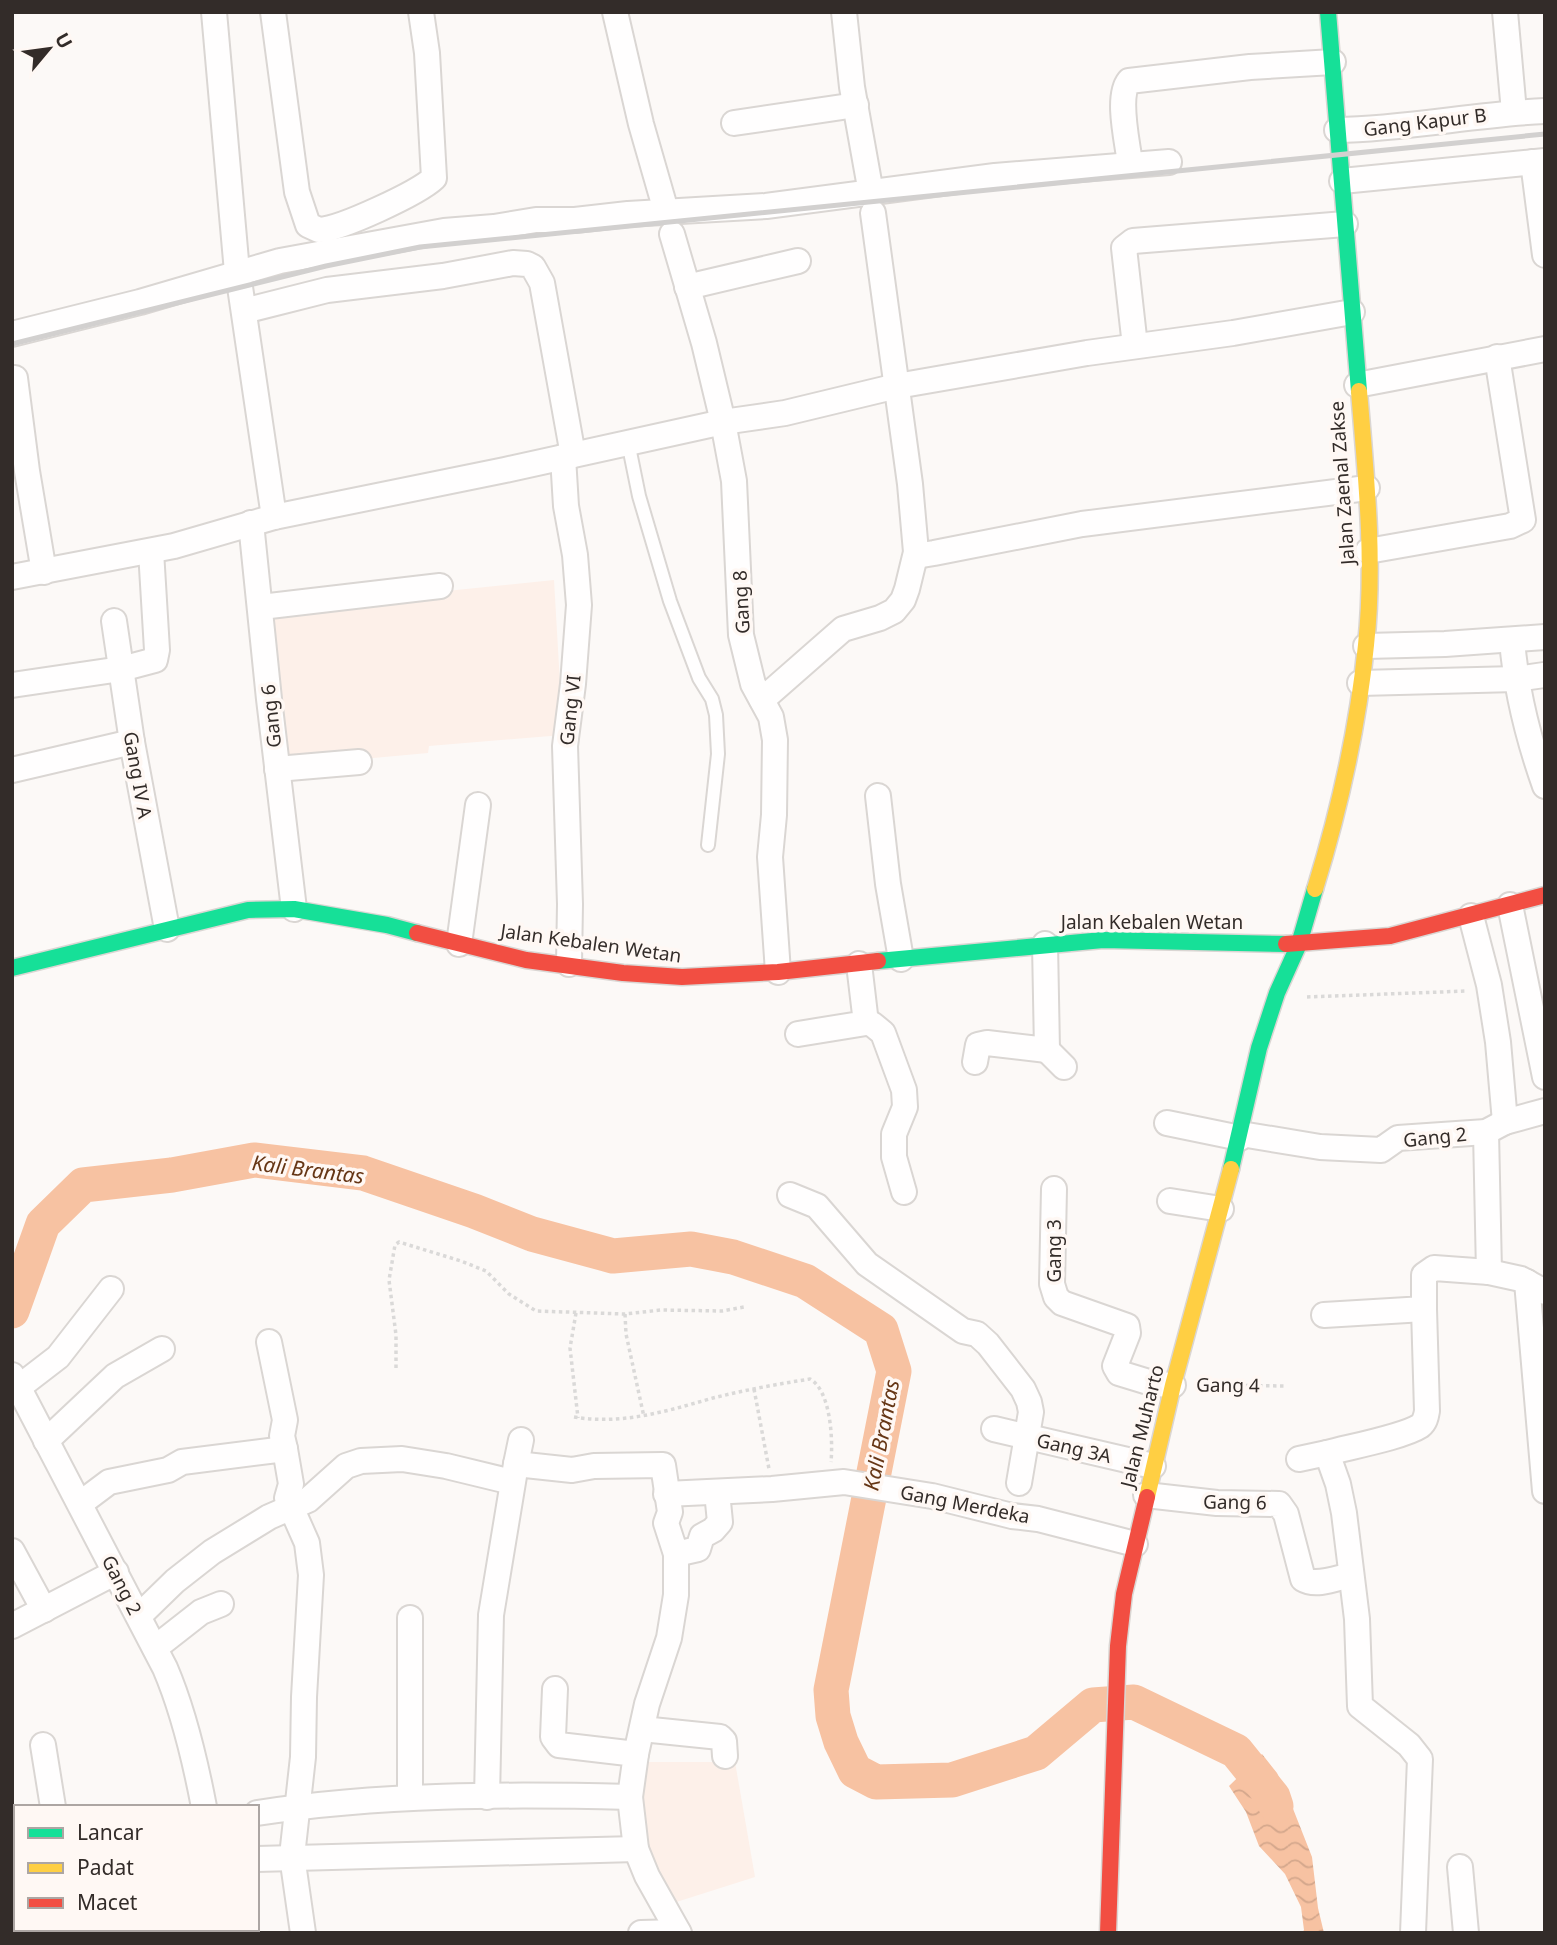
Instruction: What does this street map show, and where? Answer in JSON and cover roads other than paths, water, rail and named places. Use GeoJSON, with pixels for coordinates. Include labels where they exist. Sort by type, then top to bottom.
{"type":"FeatureCollection","features":[{"type":"Feature","properties":{"kind":"main road","name":"Jalan Zaenal Zakse"},"geometry":{"type":"LineString","coordinates":[[1299,944],[1330,840],[1350,746],[1366,646],[1369,593],[1367,488],[1328,12]]}},
{"type":"Feature","properties":{"kind":"main road","name":"Jalan Kebalen Wetan"},"geometry":{"type":"LineString","coordinates":[[12,968],[248,909],[294,909],[387,925],[526,960],[623,973],[682,977],[778,972],[1103,940],[1299,944],[1391,936],[1545,895]]}},
{"type":"Feature","properties":{"kind":"main road","name":"Jalan Muharto"},"geometry":{"type":"LineString","coordinates":[[1108,1933],[1118,1646],[1124,1594],[1172,1385],[1240,1136],[1259,1048],[1277,993],[1299,944]]}},
{"type":"Feature","properties":{"kind":"street","name":"Gang 6"},"geometry":{"type":"LineString","coordinates":[[214,12],[262,520],[261,607],[294,909]]}},
{"type":"Feature","properties":{"kind":"street"},"geometry":{"type":"LineString","coordinates":[[273,12],[298,192],[308,225],[319,230],[351,220],[415,191],[434,178],[421,12]]}},
{"type":"Feature","properties":{"kind":"street","name":"Gang 8"},"geometry":{"type":"LineString","coordinates":[[615,12],[641,124],[723,422],[734,481],[741,635],[753,684],[771,718],[777,753],[770,857],[778,972]]}},
{"type":"Feature","properties":{"kind":"street"},"geometry":{"type":"LineString","coordinates":[[762,700],[843,629],[894,611],[903,600],[916,552],[897,386],[844,12]]}},
{"type":"Feature","properties":{"kind":"street"},"geometry":{"type":"LineString","coordinates":[[1505,12],[1514,112]]}},
{"type":"Feature","properties":{"kind":"street"},"geometry":{"type":"LineString","coordinates":[[1130,164],[1123,100],[1124,87],[1129,81],[1250,67],[1333,62]]}},
{"type":"Feature","properties":{"kind":"street"},"geometry":{"type":"LineString","coordinates":[[734,123],[856,105]]}},
{"type":"Feature","properties":{"kind":"street","name":"Gang Kapur B"},"geometry":{"type":"LineString","coordinates":[[1337,130],[1545,111]]}},
{"type":"Feature","properties":{"kind":"street"},"geometry":{"type":"LineString","coordinates":[[1342,181],[1539,161],[1545,255]]}},
{"type":"Feature","properties":{"kind":"street"},"geometry":{"type":"LineString","coordinates":[[12,334],[139,302],[240,290],[331,250],[444,231],[536,220],[669,223],[766,206],[872,203],[995,176],[1169,162]]}},
{"type":"Feature","properties":{"kind":"street"},"geometry":{"type":"LineString","coordinates":[[1135,346],[1124,248],[1133,241],[1345,224]]}},
{"type":"Feature","properties":{"kind":"street"},"geometry":{"type":"LineString","coordinates":[[687,287],[798,261]]}},
{"type":"Feature","properties":{"kind":"street","name":"Gang VI"},"geometry":{"type":"LineString","coordinates":[[240,290],[327,290],[443,276],[513,263],[533,267],[542,283],[568,456],[566,506],[575,555],[579,606],[565,746],[570,883],[569,964]]}},
{"type":"Feature","properties":{"kind":"street"},"geometry":{"type":"LineString","coordinates":[[12,577],[151,551],[262,520],[723,422],[785,412],[897,386],[1352,312]]}},
{"type":"Feature","properties":{"kind":"street"},"geometry":{"type":"LineString","coordinates":[[1357,386],[1545,349]]}},
{"type":"Feature","properties":{"kind":"street"},"geometry":{"type":"LineString","coordinates":[[1368,551],[1510,526],[1523,520],[1497,357]]}},
{"type":"Feature","properties":{"kind":"street"},"geometry":{"type":"LineString","coordinates":[[15,377],[44,572]]}},
{"type":"Feature","properties":{"kind":"street"},"geometry":{"type":"LineString","coordinates":[[916,552],[922,555],[934,553],[1082,524],[1367,488]]}},
{"type":"Feature","properties":{"kind":"street"},"geometry":{"type":"LineString","coordinates":[[12,685],[121,669],[156,659],[151,551]]}},
{"type":"Feature","properties":{"kind":"street"},"geometry":{"type":"LineString","coordinates":[[261,607],[440,586]]}},
{"type":"Feature","properties":{"kind":"street","name":"Gang IV A"},"geometry":{"type":"LineString","coordinates":[[114,621],[132,742],[167,929]]}},
{"type":"Feature","properties":{"kind":"street"},"geometry":{"type":"LineString","coordinates":[[1366,646],[1545,637]]}},
{"type":"Feature","properties":{"kind":"street"},"geometry":{"type":"LineString","coordinates":[[1512,640],[1516,679],[1533,753],[1545,786]]}},
{"type":"Feature","properties":{"kind":"street"},"geometry":{"type":"LineString","coordinates":[[1360,683],[1516,679],[1544,675]]}},
{"type":"Feature","properties":{"kind":"street"},"geometry":{"type":"LineString","coordinates":[[12,770],[132,742]]}},
{"type":"Feature","properties":{"kind":"street"},"geometry":{"type":"LineString","coordinates":[[277,769],[359,762]]}},
{"type":"Feature","properties":{"kind":"street"},"geometry":{"type":"LineString","coordinates":[[878,796],[888,884],[901,959]]}},
{"type":"Feature","properties":{"kind":"street"},"geometry":{"type":"LineString","coordinates":[[459,944],[478,805]]}},
{"type":"Feature","properties":{"kind":"street"},"geometry":{"type":"LineString","coordinates":[[1510,905],[1545,1077]]}},
{"type":"Feature","properties":{"kind":"street"},"geometry":{"type":"LineString","coordinates":[[1471,916],[1498,1042],[1489,1272]]}},
{"type":"Feature","properties":{"kind":"street"},"geometry":{"type":"LineString","coordinates":[[975,1062],[978,1045],[987,1043],[1056,1058],[1045,944]]}},
{"type":"Feature","properties":{"kind":"street"},"geometry":{"type":"LineString","coordinates":[[859,964],[866,1023]]}},
{"type":"Feature","properties":{"kind":"street"},"geometry":{"type":"LineString","coordinates":[[798,1034],[866,1023],[872,1024],[883,1033],[904,1090],[905,1107],[894,1134],[894,1157],[904,1192]]}},
{"type":"Feature","properties":{"kind":"street","name":"Gang 2"},"geometry":{"type":"LineString","coordinates":[[1167,1123],[1320,1147],[1381,1150],[1398,1138],[1496,1127],[1545,1111]]}},
{"type":"Feature","properties":{"kind":"street","name":"Gang 3"},"geometry":{"type":"LineString","coordinates":[[1054,1189],[1052,1284],[1056,1297],[1062,1303],[1127,1326],[1128,1333],[1115,1366],[1119,1373],[1155,1384],[1172,1385]]}},
{"type":"Feature","properties":{"kind":"street"},"geometry":{"type":"LineString","coordinates":[[790,1195],[817,1206],[867,1264],[963,1331],[977,1334],[1023,1388],[1031,1412],[1019,1483]]}},
{"type":"Feature","properties":{"kind":"street"},"geometry":{"type":"LineString","coordinates":[[1170,1202],[1221,1209]]}},
{"type":"Feature","properties":{"kind":"street"},"geometry":{"type":"LineString","coordinates":[[1299,1459],[1404,1432],[1425,1421],[1424,1275],[1429,1269],[1489,1272],[1536,1287],[1545,1490]]}},
{"type":"Feature","properties":{"kind":"street"},"geometry":{"type":"LineString","coordinates":[[16,1381],[58,1357],[111,1289]]}},
{"type":"Feature","properties":{"kind":"street"},"geometry":{"type":"LineString","coordinates":[[1324,1315],[1424,1308]]}},
{"type":"Feature","properties":{"kind":"street"},"geometry":{"type":"LineString","coordinates":[[270,1342],[285,1420],[282,1436],[291,1485],[287,1498],[307,1543],[312,1575],[303,1757],[292,1856],[303,1933]]}},
{"type":"Feature","properties":{"kind":"street"},"geometry":{"type":"LineString","coordinates":[[46,1441],[115,1377],[162,1349]]}},
{"type":"Feature","properties":{"kind":"street","name":"Gang 2"},"geometry":{"type":"LineString","coordinates":[[16,1381],[155,1648],[177,1698],[204,1805]]}},
{"type":"Feature","properties":{"kind":"street","name":"Gang 3A"},"geometry":{"type":"LineString","coordinates":[[994,1429],[1153,1466]]}},
{"type":"Feature","properties":{"kind":"street"},"geometry":{"type":"LineString","coordinates":[[81,1503],[109,1482],[168,1470],[182,1462],[285,1450]]}},
{"type":"Feature","properties":{"kind":"street"},"geometry":{"type":"LineString","coordinates":[[1327,1452],[1338,1485],[1357,1619],[1360,1706],[1409,1745],[1420,1759],[1413,1933]]}},
{"type":"Feature","properties":{"kind":"street"},"geometry":{"type":"LineString","coordinates":[[139,1616],[175,1581],[212,1552],[269,1517],[308,1500],[346,1466],[361,1461],[402,1459],[446,1466],[516,1462],[572,1470],[659,1453],[670,1512],[666,1523],[676,1554],[676,1594],[673,1622],[636,1754],[630,1797],[636,1849],[657,1897],[678,1932],[641,1933]]}},
{"type":"Feature","properties":{"kind":"street"},"geometry":{"type":"LineString","coordinates":[[487,1797],[491,1615],[516,1462]]}},
{"type":"Feature","properties":{"kind":"street","name":"Gang Merdeka"},"geometry":{"type":"LineString","coordinates":[[666,1494],[835,1483],[901,1490],[984,1511],[1074,1527],[1135,1544]]}},
{"type":"Feature","properties":{"kind":"street"},"geometry":{"type":"LineString","coordinates":[[676,1554],[698,1549],[702,1536],[720,1522],[717,1492]]}},
{"type":"Feature","properties":{"kind":"street","name":"Gang 6"},"geometry":{"type":"LineString","coordinates":[[1146,1495],[1217,1503],[1279,1504],[1286,1514],[1303,1579],[1317,1582],[1351,1575]]}},
{"type":"Feature","properties":{"kind":"street"},"geometry":{"type":"LineString","coordinates":[[12,1551],[44,1610]]}},
{"type":"Feature","properties":{"kind":"street"},"geometry":{"type":"LineString","coordinates":[[12,1626],[116,1572]]}},
{"type":"Feature","properties":{"kind":"street"},"geometry":{"type":"LineString","coordinates":[[155,1648],[201,1612],[221,1604]]}},
{"type":"Feature","properties":{"kind":"street"},"geometry":{"type":"LineString","coordinates":[[410,1618],[410,1798]]}},
{"type":"Feature","properties":{"kind":"street"},"geometry":{"type":"LineString","coordinates":[[555,1689],[553,1737],[559,1745],[636,1754]]}},
{"type":"Feature","properties":{"kind":"street"},"geometry":{"type":"LineString","coordinates":[[642,1729],[720,1738],[724,1741],[725,1756]]}},
{"type":"Feature","properties":{"kind":"street"},"geometry":{"type":"LineString","coordinates":[[43,1745],[53,1805]]}},
{"type":"Feature","properties":{"kind":"street"},"geometry":{"type":"LineString","coordinates":[[259,1813],[298,1806],[410,1798],[630,1797]]}},
{"type":"Feature","properties":{"kind":"street"},"geometry":{"type":"LineString","coordinates":[[259,1859],[636,1849]]}},
{"type":"Feature","properties":{"kind":"street"},"geometry":{"type":"LineString","coordinates":[[1460,1867],[1466,1933]]}},
{"type":"Feature","properties":{"kind":"lane"},"geometry":{"type":"LineString","coordinates":[[628,442],[639,496],[670,601],[699,678],[712,699],[716,715],[718,754],[708,845]]}},
{"type":"Feature","properties":{"kind":"water"},"geometry":{"type":"Polygon","coordinates":[[[1262,1754],[1277,1773],[1312,1857],[1324,1933],[1302,1933],[1304,1930],[1301,1907],[1285,1874],[1259,1846],[1246,1812],[1229,1786],[1262,1754]]]}},
{"type":"Feature","properties":{"kind":"waterway","name":"Kali Brantas"},"geometry":{"type":"LineString","coordinates":[[12,1311],[43,1224],[83,1185],[172,1175],[254,1160],[363,1173],[532,1234],[613,1256],[691,1249],[733,1257],[805,1281],[881,1330],[894,1371],[831,1690],[833,1716],[841,1742],[855,1771],[876,1782],[952,1780],[1036,1753],[1093,1705],[1134,1702],[1236,1751],[1273,1797],[1276,1806]]}},
{"type":"Feature","properties":{"kind":"railway"},"geometry":{"type":"LineString","coordinates":[[12,344],[326,266],[420,247],[1545,134]]}}]}
